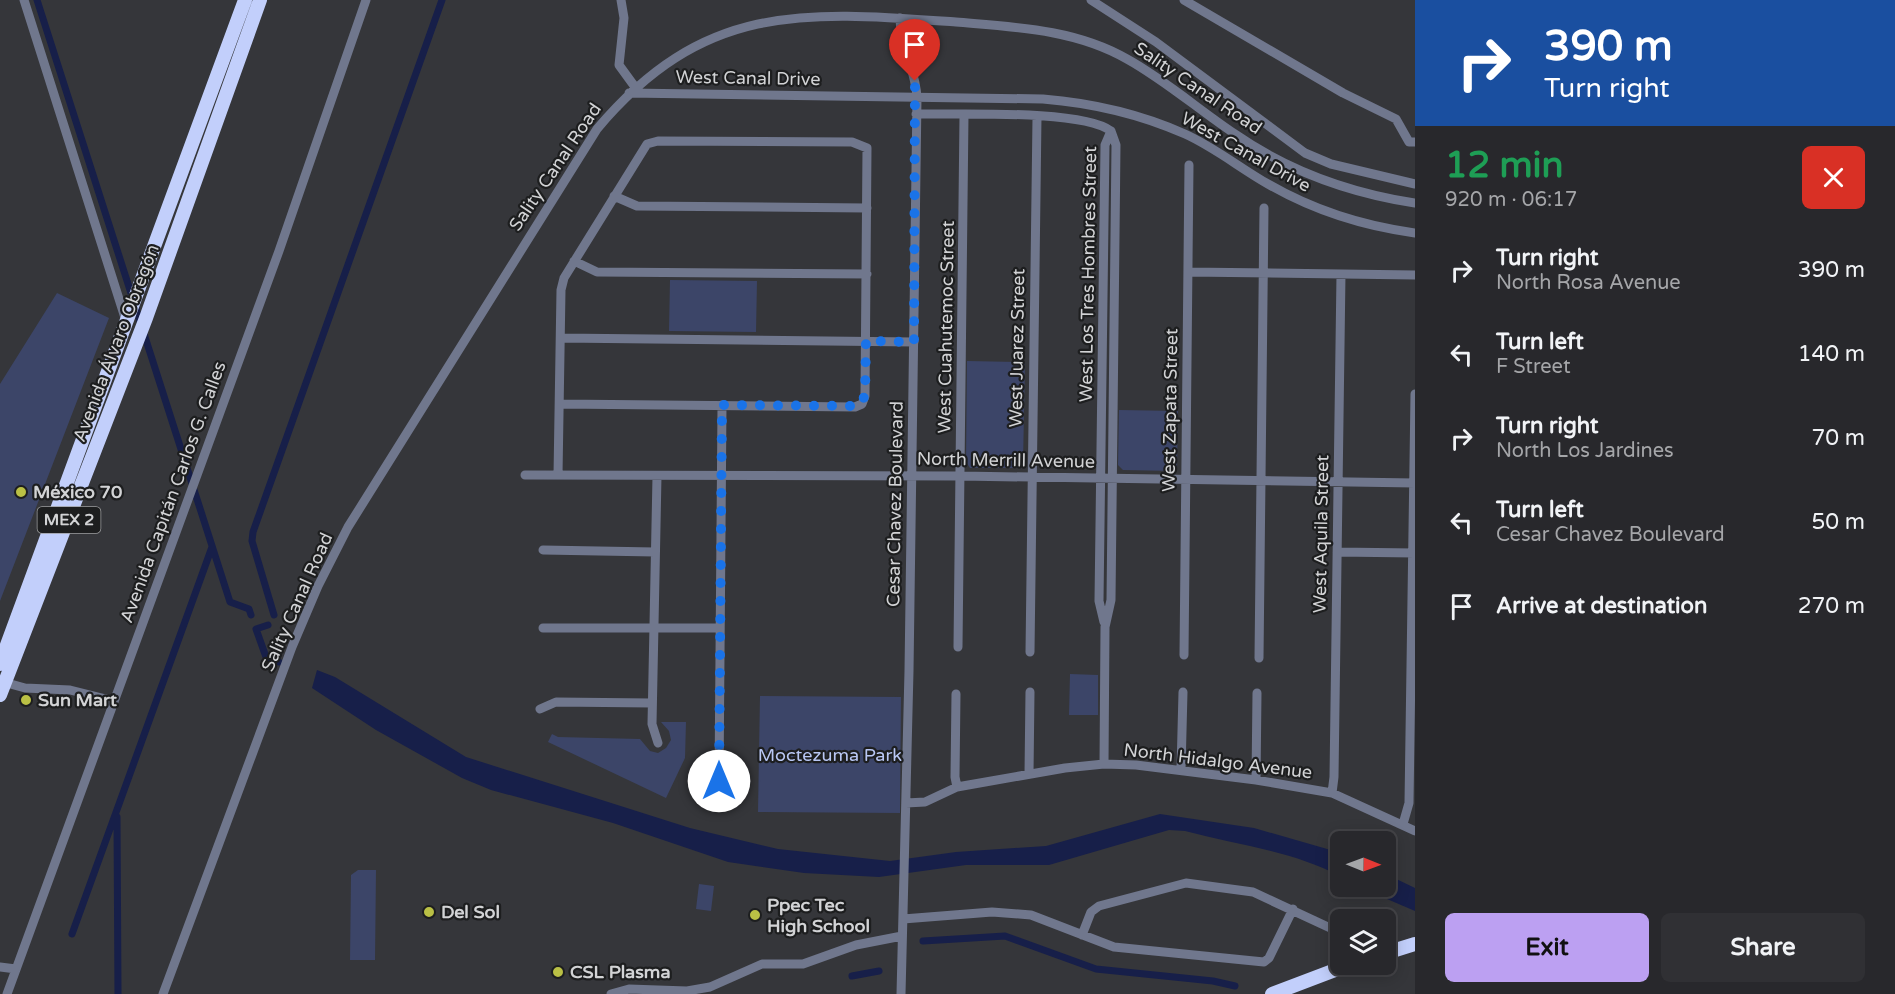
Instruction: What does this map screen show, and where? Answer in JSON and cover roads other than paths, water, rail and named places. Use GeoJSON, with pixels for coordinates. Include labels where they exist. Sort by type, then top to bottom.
{"type":"FeatureCollection","features":[{"type":"Feature","properties":{"kind":"highway","name":"Avenida Álvaro Obregón"},"geometry":{"type":"LineString","coordinates":[[0,664],[245,0]]}},
{"type":"Feature","properties":{"kind":"highway","name":"Avenida Álvaro Obregón"},"geometry":{"type":"LineString","coordinates":[[2,686],[146,318],[260,0]]}},
{"type":"Feature","properties":{"kind":"highway"},"geometry":{"type":"LineString","coordinates":[[1396,950],[1415,944]]}},
{"type":"Feature","properties":{"kind":"highway"},"geometry":{"type":"LineString","coordinates":[[1272,994],[1330,972]]}},
{"type":"Feature","properties":{"kind":"street"},"geometry":{"type":"LineString","coordinates":[[24,0],[128,317]]}},
{"type":"Feature","properties":{"kind":"street","name":"Avenida Capitán Carlos G. Calles"},"geometry":{"type":"LineString","coordinates":[[7,994],[198,475],[366,0]]}},
{"type":"Feature","properties":{"kind":"street"},"geometry":{"type":"LineString","coordinates":[[621,0],[624,18],[619,65],[632,90]]}},
{"type":"Feature","properties":{"kind":"street"},"geometry":{"type":"LineString","coordinates":[[1091,0],[1156,42],[1305,153],[1331,164],[1415,184]]}},
{"type":"Feature","properties":{"kind":"street"},"geometry":{"type":"LineString","coordinates":[[1184,0],[1343,93],[1396,119],[1409,141],[1415,142]]}},
{"type":"Feature","properties":{"kind":"street","name":"Sality Canal Road"},"geometry":{"type":"LineString","coordinates":[[164,994],[292,646],[318,586],[348,527],[597,129],[632,90],[670,61],[694,47],[749,25],[800,16],[900,18],[1060,33],[1090,42],[1127,59],[1236,135],[1275,159],[1340,187],[1379,198],[1415,203]]}},
{"type":"Feature","properties":{"kind":"street","name":"Cesar Chavez Boulevard"},"geometry":{"type":"LineString","coordinates":[[900,18],[900,37],[913,72],[917,98],[901,994]]}},
{"type":"Feature","properties":{"kind":"street","name":"West Canal Drive"},"geometry":{"type":"LineString","coordinates":[[632,90],[1043,99],[1079,102],[1124,112],[1185,134],[1294,199],[1366,224],[1415,233]]}},
{"type":"Feature","properties":{"kind":"street"},"geometry":{"type":"LineString","coordinates":[[916,114],[1075,120],[1111,131]]}},
{"type":"Feature","properties":{"kind":"street","name":"West Cuahutemoc Street"},"geometry":{"type":"LineString","coordinates":[[958,647],[964,115]]}},
{"type":"Feature","properties":{"kind":"street","name":"West Juarez Street"},"geometry":{"type":"LineString","coordinates":[[1030,652],[1037,117]]}},
{"type":"Feature","properties":{"kind":"street","name":"West Los Tres Hombres Street"},"geometry":{"type":"LineString","coordinates":[[1105,627],[1099,601],[1105,145],[1111,131]]}},
{"type":"Feature","properties":{"kind":"street","name":"West Los Tres Hombres Street"},"geometry":{"type":"LineString","coordinates":[[1104,764],[1105,627],[1111,600],[1116,145],[1111,131]]}},
{"type":"Feature","properties":{"kind":"street"},"geometry":{"type":"LineString","coordinates":[[558,475],[562,284],[574,261],[648,144],[681,141],[864,144],[868,152],[865,396],[862,404],[855,407],[560,404]]}},
{"type":"Feature","properties":{"kind":"street","name":"West Zapata Street"},"geometry":{"type":"LineString","coordinates":[[1184,655],[1189,165]]}},
{"type":"Feature","properties":{"kind":"street"},"geometry":{"type":"LineString","coordinates":[[614,196],[638,206],[867,208]]}},
{"type":"Feature","properties":{"kind":"street"},"geometry":{"type":"LineString","coordinates":[[1259,658],[1264,208]]}},
{"type":"Feature","properties":{"kind":"street"},"geometry":{"type":"LineString","coordinates":[[574,261],[597,272],[867,274]]}},
{"type":"Feature","properties":{"kind":"street"},"geometry":{"type":"LineString","coordinates":[[1188,272],[1415,275]]}},
{"type":"Feature","properties":{"kind":"street","name":"West Aquila Street"},"geometry":{"type":"LineString","coordinates":[[1332,794],[1341,274]]}},
{"type":"Feature","properties":{"kind":"street"},"geometry":{"type":"LineString","coordinates":[[561,338],[914,342]]}},
{"type":"Feature","properties":{"kind":"street"},"geometry":{"type":"LineString","coordinates":[[1403,824],[1409,803],[1415,394]]}},
{"type":"Feature","properties":{"kind":"street"},"geometry":{"type":"LineString","coordinates":[[719,781],[722,405]]}},
{"type":"Feature","properties":{"kind":"street","name":"North Merrill Avenue"},"geometry":{"type":"LineString","coordinates":[[525,475],[961,476],[1414,483]]}},
{"type":"Feature","properties":{"kind":"street"},"geometry":{"type":"LineString","coordinates":[[657,476],[652,724],[658,743]]}},
{"type":"Feature","properties":{"kind":"street"},"geometry":{"type":"LineString","coordinates":[[543,550],[655,552]]}},
{"type":"Feature","properties":{"kind":"street"},"geometry":{"type":"LineString","coordinates":[[1337,552],[1414,553]]}},
{"type":"Feature","properties":{"kind":"street"},"geometry":{"type":"LineString","coordinates":[[543,628],[719,628]]}},
{"type":"Feature","properties":{"kind":"street"},"geometry":{"type":"LineString","coordinates":[[2,686],[70,690],[114,701]]}},
{"type":"Feature","properties":{"kind":"street"},"geometry":{"type":"LineString","coordinates":[[1029,774],[1030,692]]}},
{"type":"Feature","properties":{"kind":"street"},"geometry":{"type":"LineString","coordinates":[[1181,770],[1182,692]]}},
{"type":"Feature","properties":{"kind":"street"},"geometry":{"type":"LineString","coordinates":[[1256,780],[1257,693]]}},
{"type":"Feature","properties":{"kind":"street"},"geometry":{"type":"LineString","coordinates":[[956,694],[955,777],[957,788]]}},
{"type":"Feature","properties":{"kind":"street"},"geometry":{"type":"LineString","coordinates":[[540,709],[556,702],[652,703]]}},
{"type":"Feature","properties":{"kind":"street","name":"North Hidalgo Avenue"},"geometry":{"type":"LineString","coordinates":[[906,803],[925,802],[957,788],[1029,774],[1104,764],[1181,770],[1256,780],[1332,794],[1415,831]]}},
{"type":"Feature","properties":{"kind":"street"},"geometry":{"type":"LineString","coordinates":[[1082,935],[1091,912],[1099,906],[1179,884],[1253,892],[1330,928]]}},
{"type":"Feature","properties":{"kind":"street"},"geometry":{"type":"LineString","coordinates":[[903,919],[992,912],[1038,917],[1082,935],[1123,948],[1264,962],[1269,958],[1293,909]]}},
{"type":"Feature","properties":{"kind":"street"},"geometry":{"type":"LineString","coordinates":[[611,994],[629,989],[687,991],[710,987],[762,964],[803,964],[856,945],[902,936]]}},
{"type":"Feature","properties":{"kind":"street"},"geometry":{"type":"LineString","coordinates":[[0,967],[16,969]]}},
{"type":"Feature","properties":{"kind":"waterway"},"geometry":{"type":"LineString","coordinates":[[37,0],[230,602],[249,609],[251,615]]}},
{"type":"Feature","properties":{"kind":"waterway"},"geometry":{"type":"LineString","coordinates":[[274,615],[252,541],[253,532],[442,0]]}},
{"type":"Feature","properties":{"kind":"waterway"},"geometry":{"type":"LineString","coordinates":[[72,934],[212,547]]}},
{"type":"Feature","properties":{"kind":"waterway"},"geometry":{"type":"LineString","coordinates":[[268,625],[256,629],[266,657],[279,662]]}},
{"type":"Feature","properties":{"kind":"waterway"},"geometry":{"type":"LineString","coordinates":[[117,817],[118,994]]}},
{"type":"Feature","properties":{"kind":"waterway"},"geometry":{"type":"LineString","coordinates":[[923,941],[1005,936],[1096,969],[1213,981],[1235,986]]}},
{"type":"Feature","properties":{"kind":"waterway"},"geometry":{"type":"LineString","coordinates":[[852,976],[879,971]]}},
{"type":"Feature","properties":{"kind":"place","name":"México 70"},"geometry":{"type":"Point","coordinates":[21,492]}},
{"type":"Feature","properties":{"kind":"place","name":"Sun Mart"},"geometry":{"type":"Point","coordinates":[26,700]}},
{"type":"Feature","properties":{"kind":"place","name":"Del Sol"},"geometry":{"type":"Point","coordinates":[429,912]}},
{"type":"Feature","properties":{"kind":"place","name":"Ppec Tec High School"},"geometry":{"type":"Point","coordinates":[755,915]}},
{"type":"Feature","properties":{"kind":"place","name":"CSL Plasma"},"geometry":{"type":"Point","coordinates":[558,972]}},
{"type":"Feature","properties":{"kind":"park label","name":"Moctezuma Park"},"geometry":{"type":"Point","coordinates":[830,755]}}]}
